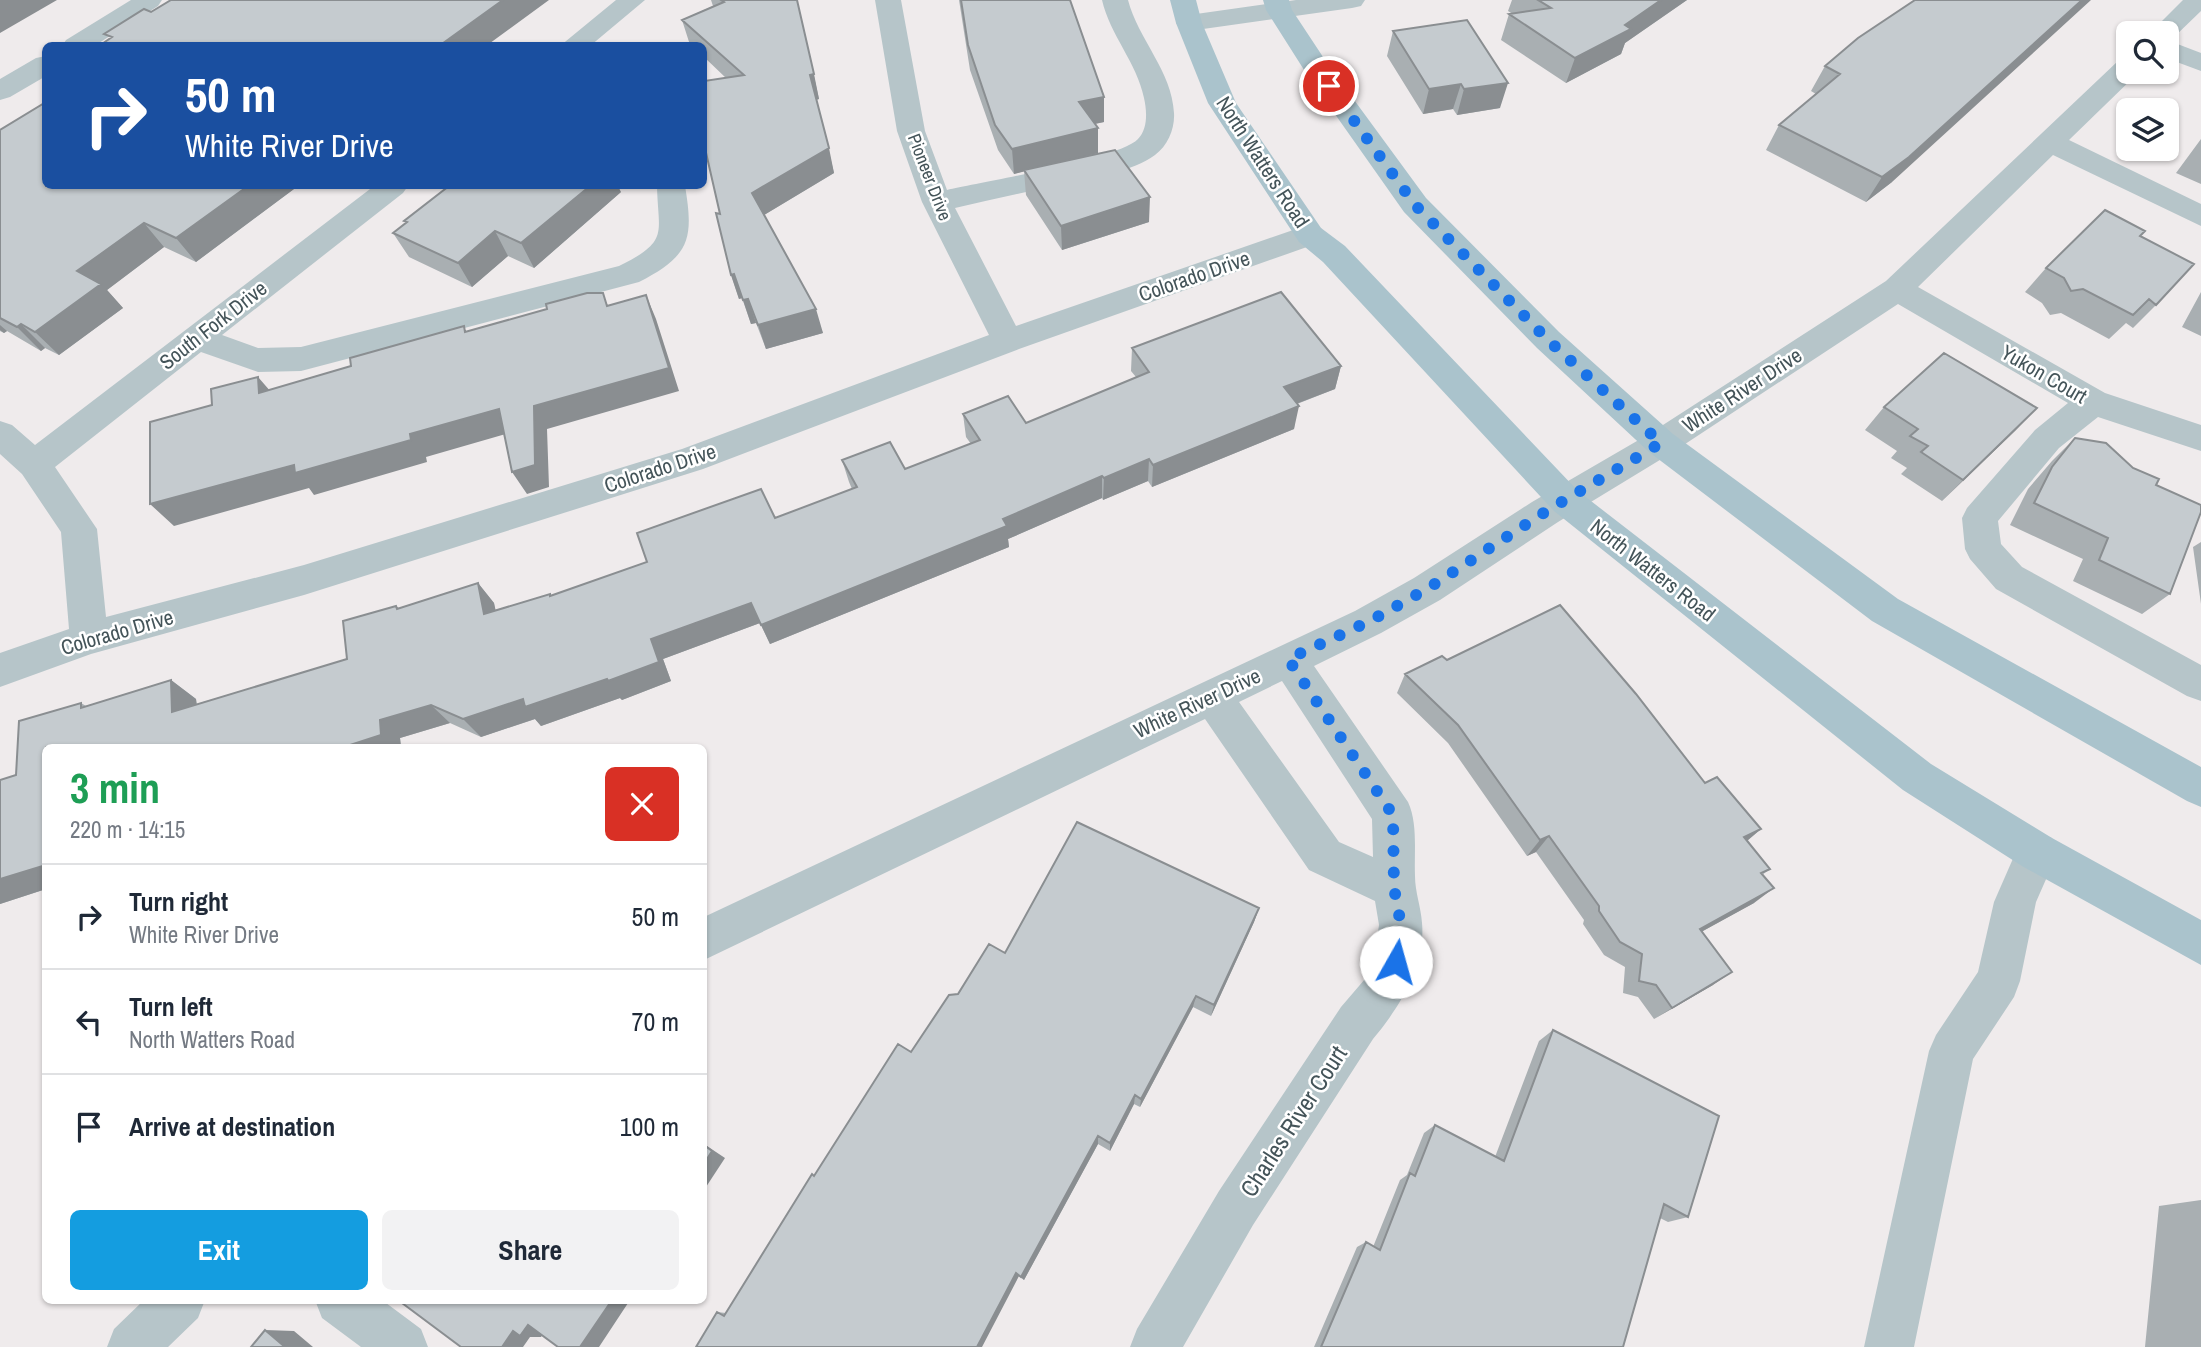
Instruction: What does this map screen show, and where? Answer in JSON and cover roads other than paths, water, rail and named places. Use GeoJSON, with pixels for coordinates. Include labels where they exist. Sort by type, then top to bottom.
{"type":"FeatureCollection","features":[{"type":"Feature","properties":{"kind":"main road"},"geometry":{"type":"LineString","coordinates":[[1278,5],[1316,67],[1415,205],[1548,340],[1661,443],[1885,611],[2201,788]]}},
{"type":"Feature","properties":{"kind":"main road","name":"North Watters Road"},"geometry":{"type":"LineString","coordinates":[[1186,12],[1222,103],[1310,235],[1334,254],[1566,501],[1917,778],[2037,852],[2197,944]]}},
{"type":"Feature","properties":{"kind":"street"},"geometry":{"type":"LineString","coordinates":[[81,42],[149,0]]}},
{"type":"Feature","properties":{"kind":"street"},"geometry":{"type":"LineString","coordinates":[[587,42],[632,0]]}},
{"type":"Feature","properties":{"kind":"street","name":"Pioneer Drive"},"geometry":{"type":"LineString","coordinates":[[888,0],[911,131],[937,202],[1008,341]]}},
{"type":"Feature","properties":{"kind":"street"},"geometry":{"type":"LineString","coordinates":[[937,202],[1109,164],[1132,156],[1152,144],[1162,123],[1161,100],[1118,12],[1115,0]]}},
{"type":"Feature","properties":{"kind":"street"},"geometry":{"type":"LineString","coordinates":[[1186,12],[1352,0]]}},
{"type":"Feature","properties":{"kind":"street"},"geometry":{"type":"LineString","coordinates":[[2176,21],[2198,0]]}},
{"type":"Feature","properties":{"kind":"street"},"geometry":{"type":"LineString","coordinates":[[2179,54],[2201,63]]}},
{"type":"Feature","properties":{"kind":"street"},"geometry":{"type":"LineString","coordinates":[[0,91],[42,66]]}},
{"type":"Feature","properties":{"kind":"street","name":"White River Drive"},"geometry":{"type":"LineString","coordinates":[[707,938],[1368,622],[1415,595],[1661,443],[1896,289],[2116,79]]}},
{"type":"Feature","properties":{"kind":"street"},"geometry":{"type":"LineString","coordinates":[[2050,142],[2201,216]]}},
{"type":"Feature","properties":{"kind":"street","name":"South Fork Drive"},"geometry":{"type":"LineString","coordinates":[[34,464],[389,189]]}},
{"type":"Feature","properties":{"kind":"street"},"geometry":{"type":"LineString","coordinates":[[197,338],[249,360],[274,363],[292,361],[628,274],[648,265],[663,253],[673,238],[676,224],[671,189]]}},
{"type":"Feature","properties":{"kind":"street","name":"Colorado Drive"},"geometry":{"type":"LineString","coordinates":[[0,670],[89,638],[304,580],[691,460],[1008,341],[1310,235]]}},
{"type":"Feature","properties":{"kind":"street","name":"Yukon Court"},"geometry":{"type":"LineString","coordinates":[[1896,289],[2093,402],[2201,438]]}},
{"type":"Feature","properties":{"kind":"street"},"geometry":{"type":"LineString","coordinates":[[2093,402],[2047,439],[1980,518],[1983,549],[2010,578],[2201,684]]}},
{"type":"Feature","properties":{"kind":"street"},"geometry":{"type":"LineString","coordinates":[[0,435],[34,464],[79,529],[89,638]]}},
{"type":"Feature","properties":{"kind":"street","name":"Charles River Court"},"geometry":{"type":"LineString","coordinates":[[1155,1347],[1236,1208],[1357,1023],[1381,995],[1396,962],[1401,925],[1394,888],[1393,815],[1288,659]]}},
{"type":"Feature","properties":{"kind":"street"},"geometry":{"type":"LineString","coordinates":[[1211,695],[1324,856],[1394,888]]}},
{"type":"Feature","properties":{"kind":"street"},"geometry":{"type":"LineString","coordinates":[[1889,1347],[1952,1051],[1998,981],[2015,902],[2037,852]]}},
{"type":"Feature","properties":{"kind":"street"},"geometry":{"type":"LineString","coordinates":[[132,1347],[176,1304]]}},
{"type":"Feature","properties":{"kind":"street"},"geometry":{"type":"LineString","coordinates":[[345,1304],[403,1347]]}}]}
